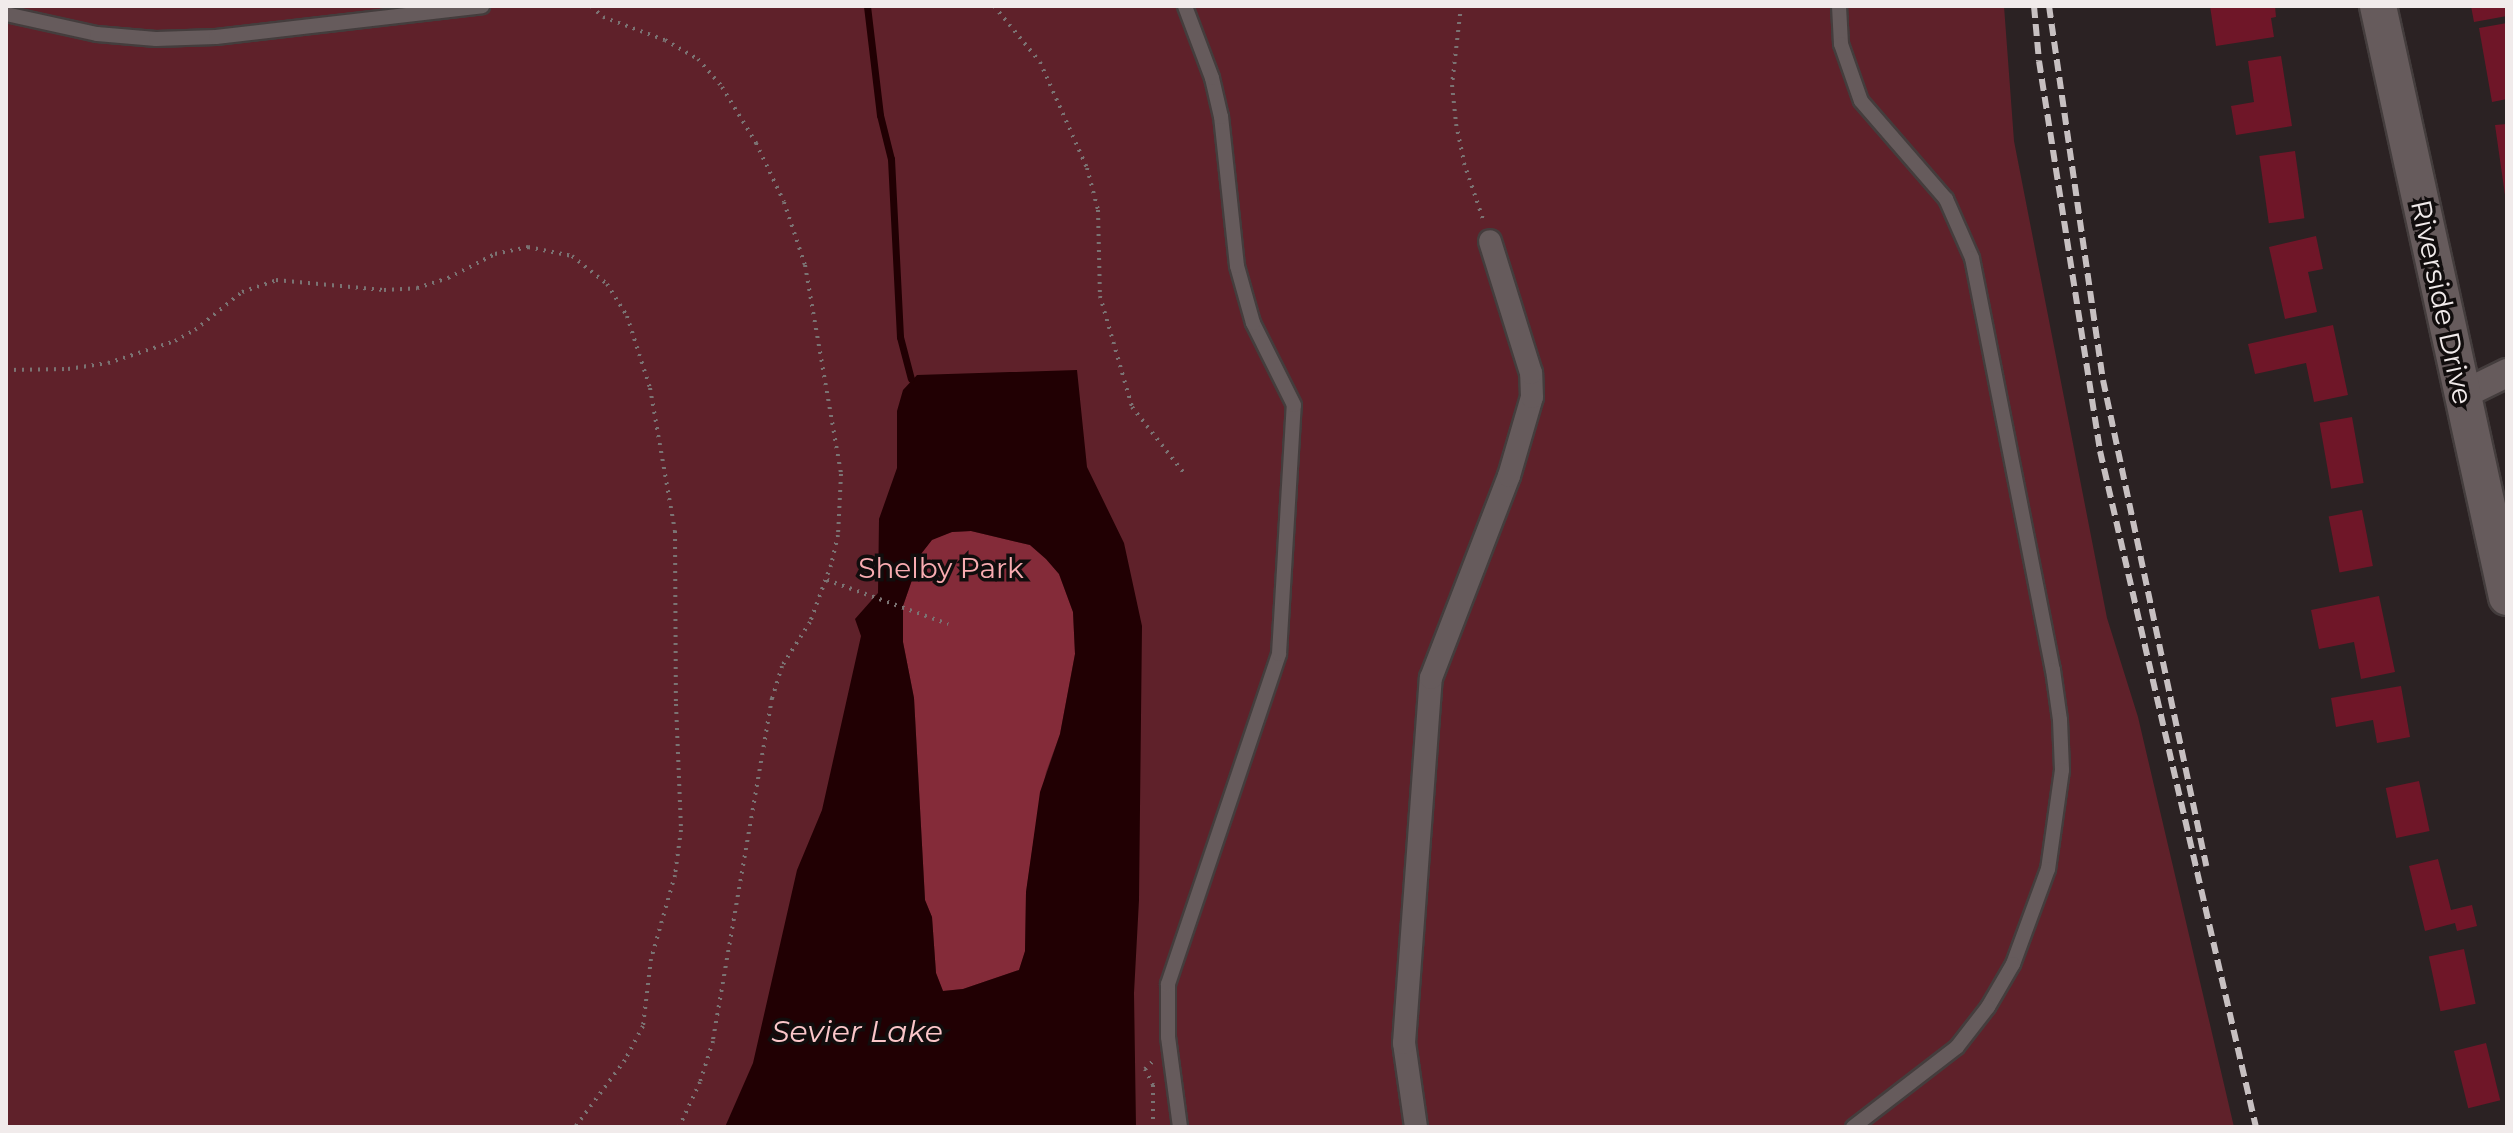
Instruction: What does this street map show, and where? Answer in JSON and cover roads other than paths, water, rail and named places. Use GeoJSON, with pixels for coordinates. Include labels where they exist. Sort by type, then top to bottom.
{"type":"FeatureCollection","features":[{"type":"Feature","properties":{"kind":"street","name":"Riverside Drive"},"geometry":{"type":"LineString","coordinates":[[2378,6],[2507,597]]}},
{"type":"Feature","properties":{"kind":"street"},"geometry":{"type":"LineString","coordinates":[[1416,1127],[1404,1043],[1431,678],[1509,476],[1532,397],[1531,373],[1490,241]]}},
{"type":"Feature","properties":{"kind":"street"},"geometry":{"type":"LineString","coordinates":[[2462,395],[2507,373]]}},
{"type":"Feature","properties":{"kind":"lane"},"geometry":{"type":"LineString","coordinates":[[6,14],[97,34],[156,39],[216,37],[482,6]]}},
{"type":"Feature","properties":{"kind":"lane"},"geometry":{"type":"LineString","coordinates":[[1180,1127],[1168,1037],[1168,984],[1279,654],[1294,405],[1253,323],[1237,266],[1221,117],[1212,78],[1185,6]]}},
{"type":"Feature","properties":{"kind":"lane"},"geometry":{"type":"LineString","coordinates":[[1839,6],[1841,44],[1861,101],[1946,199],[1972,258],[2053,670],[2060,720],[2062,770],[2048,869],[2013,964],[1988,1007],[1957,1047],[1853,1127]]}},
{"type":"Feature","properties":{"kind":"water","name":"Sevier Lake"},"geometry":{"type":"Polygon","coordinates":[[[1077,370],[1087,467],[1124,543],[1142,626],[1139,900],[1134,993],[1136,1127],[725,1127],[753,1063],[797,870],[822,810],[861,636],[855,619],[878,593],[879,519],[897,468],[897,411],[903,390],[917,375],[1077,370]],[[971,531],[952,532],[932,540],[921,554],[903,606],[903,642],[914,698],[925,900],[932,917],[936,973],[943,991],[963,989],[1019,970],[1025,951],[1026,892],[1040,792],[1060,734],[1075,654],[1073,612],[1059,574],[1030,545],[971,531]]]}},
{"type":"Feature","properties":{"kind":"waterway"},"geometry":{"type":"LineString","coordinates":[[867,6],[880,115],[891,159],[900,337],[911,379]]}},
{"type":"Feature","properties":{"kind":"railway"},"geometry":{"type":"LineString","coordinates":[[2034,6],[2039,61],[2100,451],[2256,1127]]}},
{"type":"Feature","properties":{"kind":"railway"},"geometry":{"type":"LineString","coordinates":[[2049,6],[2103,380],[2206,866]]}},
{"type":"Feature","properties":{"kind":"park label","name":"Shelby Park"},"geometry":{"type":"Point","coordinates":[941,568]}}]}
